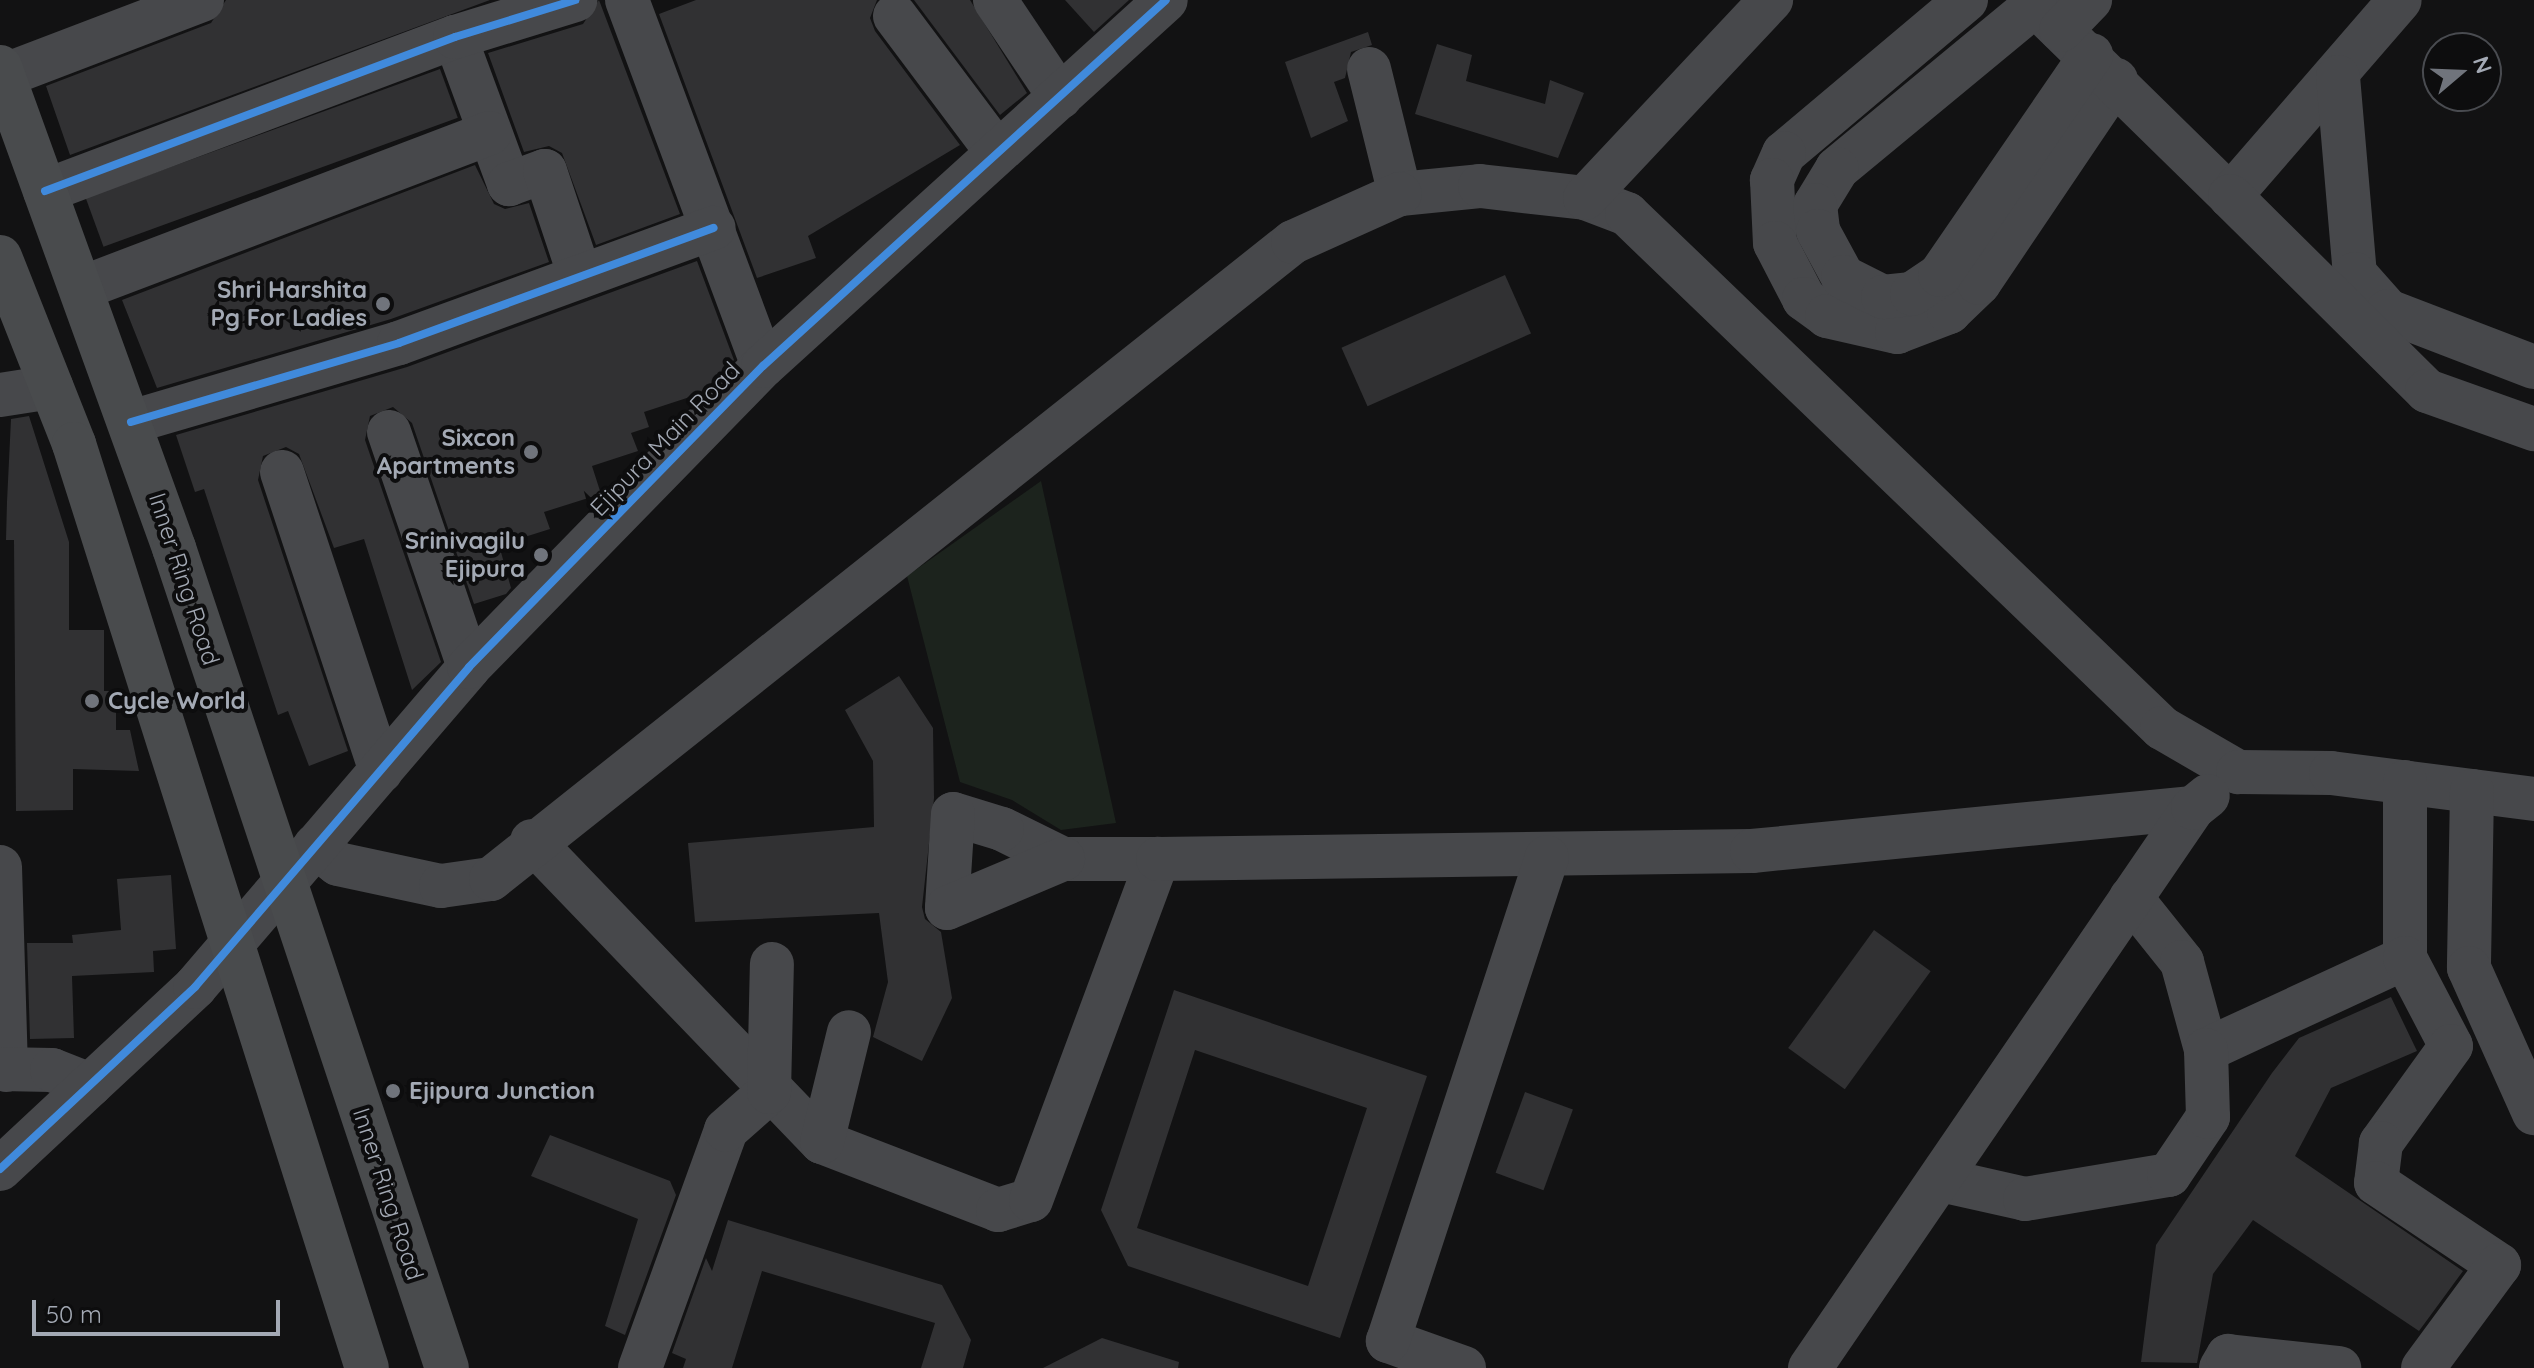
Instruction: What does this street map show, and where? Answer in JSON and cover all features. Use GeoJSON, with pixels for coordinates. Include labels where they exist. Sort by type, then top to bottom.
{"type":"FeatureCollection","features":[{"type":"Feature","properties":{"kind":"main road","name":"Inner Ring Road"},"geometry":{"type":"LineString","coordinates":[[2,71],[131,422],[447,1368]]}},
{"type":"Feature","properties":{"kind":"main road"},"geometry":{"type":"LineString","coordinates":[[0,257],[51,387],[367,1368]]}},
{"type":"Feature","properties":{"kind":"street"},"geometry":{"type":"LineString","coordinates":[[2,71],[202,0]]}},
{"type":"Feature","properties":{"kind":"street"},"geometry":{"type":"LineString","coordinates":[[45,191],[455,37],[575,0]]}},
{"type":"Feature","properties":{"kind":"street"},"geometry":{"type":"LineString","coordinates":[[995,0],[1060,97]]}},
{"type":"Feature","properties":{"kind":"street","name":"Ejipura Main Road"},"geometry":{"type":"LineString","coordinates":[[0,1169],[232,945],[469,667],[763,366],[1166,0]]}},
{"type":"Feature","properties":{"kind":"street"},"geometry":{"type":"LineString","coordinates":[[1585,198],[1771,0]]}},
{"type":"Feature","properties":{"kind":"street"},"geometry":{"type":"LineString","coordinates":[[1966,0],[1784,153],[1772,180],[1775,243],[1804,299],[1827,316],[1897,332],[1949,312],[1979,283],[2070,28]]}},
{"type":"Feature","properties":{"kind":"street"},"geometry":{"type":"LineString","coordinates":[[2230,196],[2338,77],[2400,0]]}},
{"type":"Feature","properties":{"kind":"street"},"geometry":{"type":"LineString","coordinates":[[643,4],[714,228],[763,366]]}},
{"type":"Feature","properties":{"kind":"street"},"geometry":{"type":"LineString","coordinates":[[895,16],[997,152]]}},
{"type":"Feature","properties":{"kind":"street"},"geometry":{"type":"LineString","coordinates":[[2070,28],[1940,275],[1912,294],[1883,297],[1843,277],[1818,231],[1815,205],[1837,169],[2070,28]]}},
{"type":"Feature","properties":{"kind":"street"},"geometry":{"type":"LineString","coordinates":[[2070,28],[2230,196],[2427,391],[2534,429]]}},
{"type":"Feature","properties":{"kind":"street"},"geometry":{"type":"LineString","coordinates":[[455,37],[509,184],[545,171],[580,276]]}},
{"type":"Feature","properties":{"kind":"street"},"geometry":{"type":"LineString","coordinates":[[1369,69],[1400,194]]}},
{"type":"Feature","properties":{"kind":"street"},"geometry":{"type":"LineString","coordinates":[[2338,77],[2355,274],[2388,311],[2533,364]]}},
{"type":"Feature","properties":{"kind":"street"},"geometry":{"type":"LineString","coordinates":[[82,288],[489,133]]}},
{"type":"Feature","properties":{"kind":"street"},"geometry":{"type":"LineString","coordinates":[[315,846],[338,864],[441,886],[491,879],[532,841],[1293,242],[1400,194],[1480,186],[1585,198],[1627,214],[2162,728],[2238,772],[2331,773],[2534,799]]}},
{"type":"Feature","properties":{"kind":"street"},"geometry":{"type":"LineString","coordinates":[[131,422],[399,343],[714,228]]}},
{"type":"Feature","properties":{"kind":"street"},"geometry":{"type":"LineString","coordinates":[[0,395],[51,387]]}},
{"type":"Feature","properties":{"kind":"street"},"geometry":{"type":"LineString","coordinates":[[389,432],[469,667]]}},
{"type":"Feature","properties":{"kind":"street"},"geometry":{"type":"LineString","coordinates":[[282,472],[381,771]]}},
{"type":"Feature","properties":{"kind":"street"},"geometry":{"type":"LineString","coordinates":[[1810,1368],[2193,808],[2238,772]]}},
{"type":"Feature","properties":{"kind":"street"},"geometry":{"type":"LineString","coordinates":[[2405,782],[2405,958],[2451,1046],[2381,1143],[2376,1183],[2499,1265],[2423,1368]]}},
{"type":"Feature","properties":{"kind":"street"},"geometry":{"type":"LineString","coordinates":[[2472,791],[2469,968],[2534,1113]]}},
{"type":"Feature","properties":{"kind":"street"},"geometry":{"type":"LineString","coordinates":[[1063,859],[1547,857],[1752,851],[2193,808]]}},
{"type":"Feature","properties":{"kind":"street"},"geometry":{"type":"LineString","coordinates":[[532,841],[769,1092],[822,1142],[998,1210],[1031,1200],[1158,859]]}},
{"type":"Feature","properties":{"kind":"street"},"geometry":{"type":"LineString","coordinates":[[1464,1368],[1384,1355],[1547,857]]}},
{"type":"Feature","properties":{"kind":"street"},"geometry":{"type":"LineString","coordinates":[[0,867],[3,1069],[52,1070],[90,1085]]}},
{"type":"Feature","properties":{"kind":"street"},"geometry":{"type":"LineString","coordinates":[[1941,1180],[2025,1199],[2169,1175],[2208,1117],[2206,1050],[2182,962],[2131,898]]}},
{"type":"Feature","properties":{"kind":"street"},"geometry":{"type":"LineString","coordinates":[[2206,1050],[2405,958]]}},
{"type":"Feature","properties":{"kind":"street"},"geometry":{"type":"LineString","coordinates":[[640,1368],[726,1130],[769,1092],[772,964]]}},
{"type":"Feature","properties":{"kind":"street"},"geometry":{"type":"LineString","coordinates":[[822,1142],[849,1032]]}},
{"type":"Feature","properties":{"kind":"street"},"geometry":{"type":"LineString","coordinates":[[2221,1368],[2228,1356],[2339,1368]]}},
{"type":"Feature","properties":{"kind":"shaded area"},"geometry":{"type":"Polygon","coordinates":[[[1041,481],[1116,823],[1061,830],[1012,800],[960,782],[907,576],[1041,481]]]}},
{"type":"Feature","properties":{"kind":"building"},"geometry":{"type":"Polygon","coordinates":[[[226,0],[490,0],[70,155],[46,86],[211,23],[226,0]]]}},
{"type":"Feature","properties":{"kind":"building"},"geometry":{"type":"Polygon","coordinates":[[[599,0],[680,214],[596,245],[562,153],[549,146],[524,152],[488,53],[583,24],[599,0]]]}},
{"type":"Feature","properties":{"kind":"building"},"geometry":{"type":"Polygon","coordinates":[[[696,0],[877,0],[870,18],[875,31],[960,145],[808,236],[816,258],[757,278],[659,14],[696,0]]]}},
{"type":"Feature","properties":{"kind":"building"},"geometry":{"type":"Polygon","coordinates":[[[914,0],[970,0],[1027,93],[1000,115],[914,0]]]}},
{"type":"Feature","properties":{"kind":"building"},"geometry":{"type":"Polygon","coordinates":[[[1065,0],[1129,0],[1094,32],[1065,0]]]}},
{"type":"Feature","properties":{"kind":"building"},"geometry":{"type":"Polygon","coordinates":[[[1368,32],[1372,45],[1351,52],[1345,78],[1334,82],[1348,121],[1311,138],[1285,62],[1368,32]]]}},
{"type":"Feature","properties":{"kind":"building"},"geometry":{"type":"Polygon","coordinates":[[[1437,44],[1472,55],[1466,81],[1545,104],[1550,80],[1584,93],[1558,158],[1415,114],[1437,44]]]}},
{"type":"Feature","properties":{"kind":"building"},"geometry":{"type":"Polygon","coordinates":[[[440,69],[458,118],[104,247],[86,198],[440,69]]]}},
{"type":"Feature","properties":{"kind":"building"},"geometry":{"type":"Polygon","coordinates":[[[475,165],[494,204],[505,209],[529,203],[549,262],[391,319],[157,388],[122,300],[475,165]]]}},
{"type":"Feature","properties":{"kind":"building"},"geometry":{"type":"Polygon","coordinates":[[[697,261],[734,360],[702,393],[644,412],[649,427],[631,433],[638,451],[592,466],[601,494],[544,512],[550,529],[499,545],[511,588],[506,594],[474,604],[412,423],[393,407],[370,416],[365,440],[441,662],[412,690],[364,539],[334,548],[299,454],[286,447],[263,456],[258,480],[348,751],[309,766],[288,711],[278,715],[204,489],[195,492],[176,435],[407,367],[697,261]]]}},
{"type":"Feature","properties":{"kind":"building"},"geometry":{"type":"Polygon","coordinates":[[[1505,275],[1531,333],[1368,406],[1341,348],[1505,275]]]}},
{"type":"Feature","properties":{"kind":"building"},"geometry":{"type":"Polygon","coordinates":[[[29,416],[69,542],[69,630],[104,630],[104,691],[116,691],[116,730],[130,730],[139,771],[73,769],[73,810],[16,811],[14,540],[6,540],[7,502],[11,419],[29,416]]]}},
{"type":"Feature","properties":{"kind":"building"},"geometry":{"type":"Polygon","coordinates":[[[899,676],[933,728],[934,798],[922,907],[925,919],[941,932],[952,998],[922,1061],[873,1037],[888,982],[879,913],[695,922],[688,843],[874,827],[873,761],[845,710],[899,676]]]}},
{"type":"Feature","properties":{"kind":"building"},"geometry":{"type":"Polygon","coordinates":[[[171,875],[176,949],[153,951],[154,972],[72,976],[74,1038],[30,1039],[27,943],[73,943],[72,935],[121,930],[117,879],[171,875]]]}},
{"type":"Feature","properties":{"kind":"building"},"geometry":{"type":"Polygon","coordinates":[[[1874,930],[1931,971],[1845,1089],[1788,1048],[1874,930]]]}},
{"type":"Feature","properties":{"kind":"building"},"geometry":{"type":"Polygon","coordinates":[[[1174,990],[1427,1076],[1340,1338],[1128,1266],[1101,1210],[1174,990]],[[1195,1050],[1137,1228],[1308,1286],[1367,1108],[1195,1050]]]}},
{"type":"Feature","properties":{"kind":"building"},"geometry":{"type":"Polygon","coordinates":[[[2391,997],[2417,1051],[2331,1088],[2295,1156],[2463,1271],[2419,1331],[2253,1220],[2213,1274],[2197,1363],[2141,1362],[2156,1245],[2272,1073],[2299,1038],[2391,997]]]}},
{"type":"Feature","properties":{"kind":"building"},"geometry":{"type":"Polygon","coordinates":[[[1525,1092],[1573,1109],[1544,1190],[1496,1173],[1525,1092]]]}},
{"type":"Feature","properties":{"kind":"building"},"geometry":{"type":"Polygon","coordinates":[[[550,1135],[670,1181],[676,1195],[625,1335],[605,1326],[638,1219],[531,1176],[550,1135]]]}},
{"type":"Feature","properties":{"kind":"building"},"geometry":{"type":"Polygon","coordinates":[[[728,1220],[942,1285],[971,1340],[963,1368],[921,1368],[935,1323],[762,1271],[732,1368],[683,1368],[686,1359],[672,1353],[706,1258],[712,1271],[728,1220]]]}},
{"type":"Feature","properties":{"kind":"building"},"geometry":{"type":"Polygon","coordinates":[[[1102,1338],[1179,1362],[1178,1368],[1043,1368],[1102,1338]]]}},
{"type":"Feature","properties":{"kind":"cycle path"},"geometry":{"type":"LineString","coordinates":[[45,191],[455,37],[575,0]]}},
{"type":"Feature","properties":{"kind":"cycle path"},"geometry":{"type":"LineString","coordinates":[[0,1169],[195,987],[469,667],[763,366],[1166,0]]}},
{"type":"Feature","properties":{"kind":"cycle path"},"geometry":{"type":"LineString","coordinates":[[131,422],[399,343],[714,228]]}},
{"type":"Feature","properties":{"kind":"place","name":"Shri Harshita Pg For Ladies"},"geometry":{"type":"Point","coordinates":[383,304]}},
{"type":"Feature","properties":{"kind":"place","name":"Sixcon Apartments"},"geometry":{"type":"Point","coordinates":[531,452]}},
{"type":"Feature","properties":{"kind":"place","name":"Srinivagilu Ejipura"},"geometry":{"type":"Point","coordinates":[541,555]}},
{"type":"Feature","properties":{"kind":"place","name":"Cycle World"},"geometry":{"type":"Point","coordinates":[92,701]}},
{"type":"Feature","properties":{"kind":"place","name":"Ejipura Junction"},"geometry":{"type":"Point","coordinates":[393,1091]}}]}
